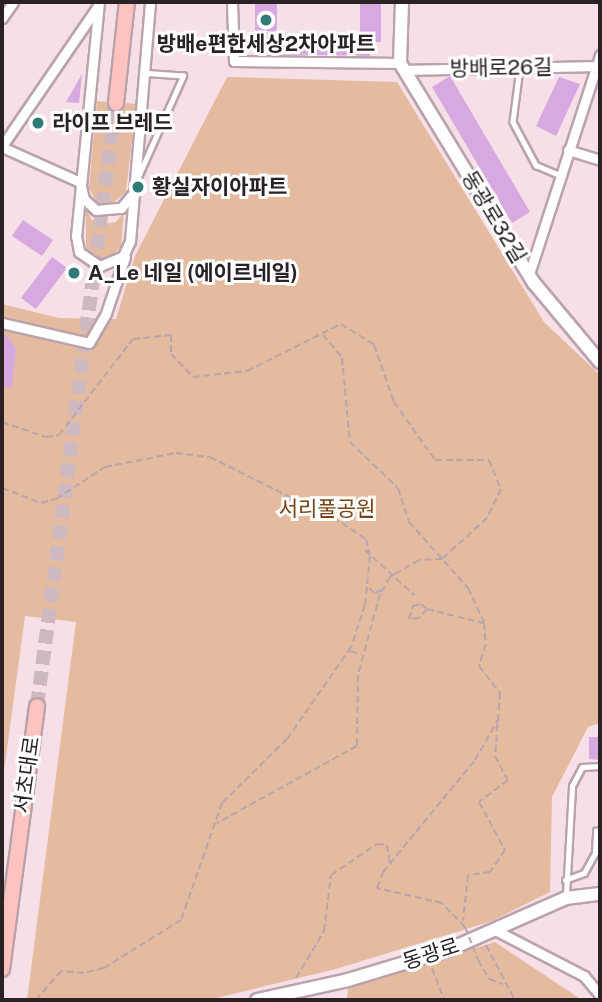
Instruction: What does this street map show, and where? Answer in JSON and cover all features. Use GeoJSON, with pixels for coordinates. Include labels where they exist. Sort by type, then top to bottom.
{"type":"FeatureCollection","features":[{"type":"Feature","properties":{"kind":"main road"},"geometry":{"type":"LineString","coordinates":[[116,103],[127,2]]}},
{"type":"Feature","properties":{"kind":"main road","name":"서초대로"},"geometry":{"type":"LineString","coordinates":[[2,969],[37,706]]}},
{"type":"Feature","properties":{"kind":"street"},"geometry":{"type":"LineString","coordinates":[[2,18],[13,2]]}},
{"type":"Feature","properties":{"kind":"street"},"geometry":{"type":"LineString","coordinates":[[2,323],[89,343],[106,313],[127,249],[150,2]]}},
{"type":"Feature","properties":{"kind":"street","name":"방배로26길"},"geometry":{"type":"LineString","coordinates":[[232,2],[234,61],[403,67],[597,66]]}},
{"type":"Feature","properties":{"kind":"street"},"geometry":{"type":"LineString","coordinates":[[402,2],[403,67]]}},
{"type":"Feature","properties":{"kind":"street"},"geometry":{"type":"LineString","coordinates":[[80,182],[2,146],[6,133],[99,3]]}},
{"type":"Feature","properties":{"kind":"street"},"geometry":{"type":"LineString","coordinates":[[99,3],[76,236],[79,253],[92,264],[109,265],[127,249]]}},
{"type":"Feature","properties":{"kind":"street"},"geometry":{"type":"LineString","coordinates":[[529,274],[600,55]]}},
{"type":"Feature","properties":{"kind":"street","name":"동광로32길"},"geometry":{"type":"LineString","coordinates":[[403,67],[529,274],[600,362]]}},
{"type":"Feature","properties":{"kind":"street"},"geometry":{"type":"LineString","coordinates":[[568,150],[600,160]]}},
{"type":"Feature","properties":{"kind":"street"},"geometry":{"type":"LineString","coordinates":[[80,182],[84,199],[104,212],[127,202],[133,187]]}},
{"type":"Feature","properties":{"kind":"street","name":"동광로"},"geometry":{"type":"LineString","coordinates":[[257,1000],[428,956],[483,937],[566,898],[600,894]]}},
{"type":"Feature","properties":{"kind":"street"},"geometry":{"type":"LineString","coordinates":[[497,931],[584,976],[600,995]]}},
{"type":"Feature","properties":{"kind":"lane"},"geometry":{"type":"LineString","coordinates":[[520,67],[513,122],[536,165],[560,175]]}},
{"type":"Feature","properties":{"kind":"lane"},"geometry":{"type":"LineString","coordinates":[[133,187],[183,76],[144,73]]}},
{"type":"Feature","properties":{"kind":"lane"},"geometry":{"type":"LineString","coordinates":[[566,898],[572,786],[582,766],[600,766]]}},
{"type":"Feature","properties":{"kind":"lane"},"geometry":{"type":"LineString","coordinates":[[565,880],[584,873],[595,853],[596,831],[600,831]]}},
{"type":"Feature","properties":{"kind":"path"},"geometry":{"type":"LineString","coordinates":[[2,422],[46,437],[59,435],[133,339],[171,335],[171,354],[193,377],[247,371],[341,324],[374,345],[394,402],[435,460],[489,460],[501,489],[486,518],[442,559],[419,561],[390,577],[384,588],[362,654],[357,746],[217,823]]}},
{"type":"Feature","properties":{"kind":"path"},"geometry":{"type":"LineString","coordinates":[[322,334],[342,358],[350,442],[398,488],[409,522],[468,588],[484,623],[486,644],[479,666],[499,693],[500,717],[495,756],[508,780],[479,802],[505,850],[490,872],[468,875],[463,921],[478,960],[489,979],[499,985],[504,983]]}},
{"type":"Feature","properties":{"kind":"path"},"geometry":{"type":"LineString","coordinates":[[2,488],[41,503],[56,499],[105,467],[176,453],[210,457],[366,539],[368,585],[348,651],[287,739],[222,803],[181,920],[104,968],[84,973],[61,971],[36,1000]]}},
{"type":"Feature","properties":{"kind":"path"},"geometry":{"type":"LineString","coordinates":[[365,550],[414,595]]}},
{"type":"Feature","properties":{"kind":"path"},"geometry":{"type":"LineString","coordinates":[[368,585],[372,593],[384,588]]}},
{"type":"Feature","properties":{"kind":"path"},"geometry":{"type":"LineString","coordinates":[[427,609],[419,618],[409,619],[413,606],[421,604],[427,609],[484,623]]}},
{"type":"Feature","properties":{"kind":"path"},"geometry":{"type":"LineString","coordinates":[[348,651],[362,654]]}},
{"type":"Feature","properties":{"kind":"path"},"geometry":{"type":"LineString","coordinates":[[463,921],[442,903],[377,888],[390,864],[453,790],[500,717]]}},
{"type":"Feature","properties":{"kind":"path"},"geometry":{"type":"LineString","coordinates":[[285,994],[324,931],[331,875],[377,844],[387,845],[390,864]]}},
{"type":"Feature","properties":{"kind":"path"},"geometry":{"type":"LineString","coordinates":[[483,937],[504,983],[515,1000]]}},
{"type":"Feature","properties":{"kind":"path"},"geometry":{"type":"LineString","coordinates":[[428,956],[444,1000]]}},
{"type":"Feature","properties":{"kind":"green space","name":"서리풀공원"},"geometry":{"type":"Polygon","coordinates":[[[227,77],[397,82],[544,322],[600,375],[600,723],[588,727],[552,797],[550,892],[492,921],[336,969],[208,1000],[27,1000],[76,622],[25,616],[2,786],[2,304],[59,318],[116,319],[135,256],[227,77]]]}},
{"type":"Feature","properties":{"kind":"green space"},"geometry":{"type":"Polygon","coordinates":[[[97,101],[136,104],[126,192],[113,203],[95,199],[89,188],[97,101]]]}},
{"type":"Feature","properties":{"kind":"green space"},"geometry":{"type":"Polygon","coordinates":[[[86,209],[92,220],[104,224],[116,222],[124,212],[121,246],[113,255],[101,258],[86,248],[86,209]]]}},
{"type":"Feature","properties":{"kind":"green space"},"geometry":{"type":"Polygon","coordinates":[[[495,942],[582,1000],[347,1000],[348,987],[495,942]]]}},
{"type":"Feature","properties":{"kind":"building","name":"방배e편한세상2차아파트"},"geometry":{"type":"Polygon","coordinates":[[[255,2],[277,2],[277,38],[360,38],[360,2],[381,2],[381,42],[370,42],[370,56],[268,54],[268,43],[255,43],[255,2]]]}},
{"type":"Feature","properties":{"kind":"building"},"geometry":{"type":"Polygon","coordinates":[[[82,74],[79,103],[66,102],[82,74]]]}},
{"type":"Feature","properties":{"kind":"building"},"geometry":{"type":"Polygon","coordinates":[[[450,76],[530,212],[512,223],[432,87],[450,76]]]}},
{"type":"Feature","properties":{"kind":"building"},"geometry":{"type":"Polygon","coordinates":[[[559,77],[580,84],[556,136],[536,126],[559,77]]]}},
{"type":"Feature","properties":{"kind":"building"},"geometry":{"type":"Polygon","coordinates":[[[23,220],[53,240],[42,256],[12,236],[23,220]]]}},
{"type":"Feature","properties":{"kind":"building"},"geometry":{"type":"Polygon","coordinates":[[[52,257],[67,268],[36,309],[21,298],[52,257]]]}},
{"type":"Feature","properties":{"kind":"building"},"geometry":{"type":"Polygon","coordinates":[[[2,330],[16,348],[12,388],[2,386],[2,330]]]}},
{"type":"Feature","properties":{"kind":"building"},"geometry":{"type":"Polygon","coordinates":[[[589,737],[600,737],[600,760],[589,759],[589,737]]]}},
{"type":"Feature","properties":{"kind":"tunnel"},"geometry":{"type":"LineString","coordinates":[[37,706],[116,103]]}},
{"type":"Feature","properties":{"kind":"place","name":"방배e편한세상2차아파트"},"geometry":{"type":"Point","coordinates":[266,20]}},
{"type":"Feature","properties":{"kind":"place","name":"라이프 브레드"},"geometry":{"type":"Point","coordinates":[38,123]}},
{"type":"Feature","properties":{"kind":"place","name":"황실자이아파트"},"geometry":{"type":"Point","coordinates":[138,187]}},
{"type":"Feature","properties":{"kind":"place","name":"A_Le 네일 (에이르네일)"},"geometry":{"type":"Point","coordinates":[74,273]}}]}
